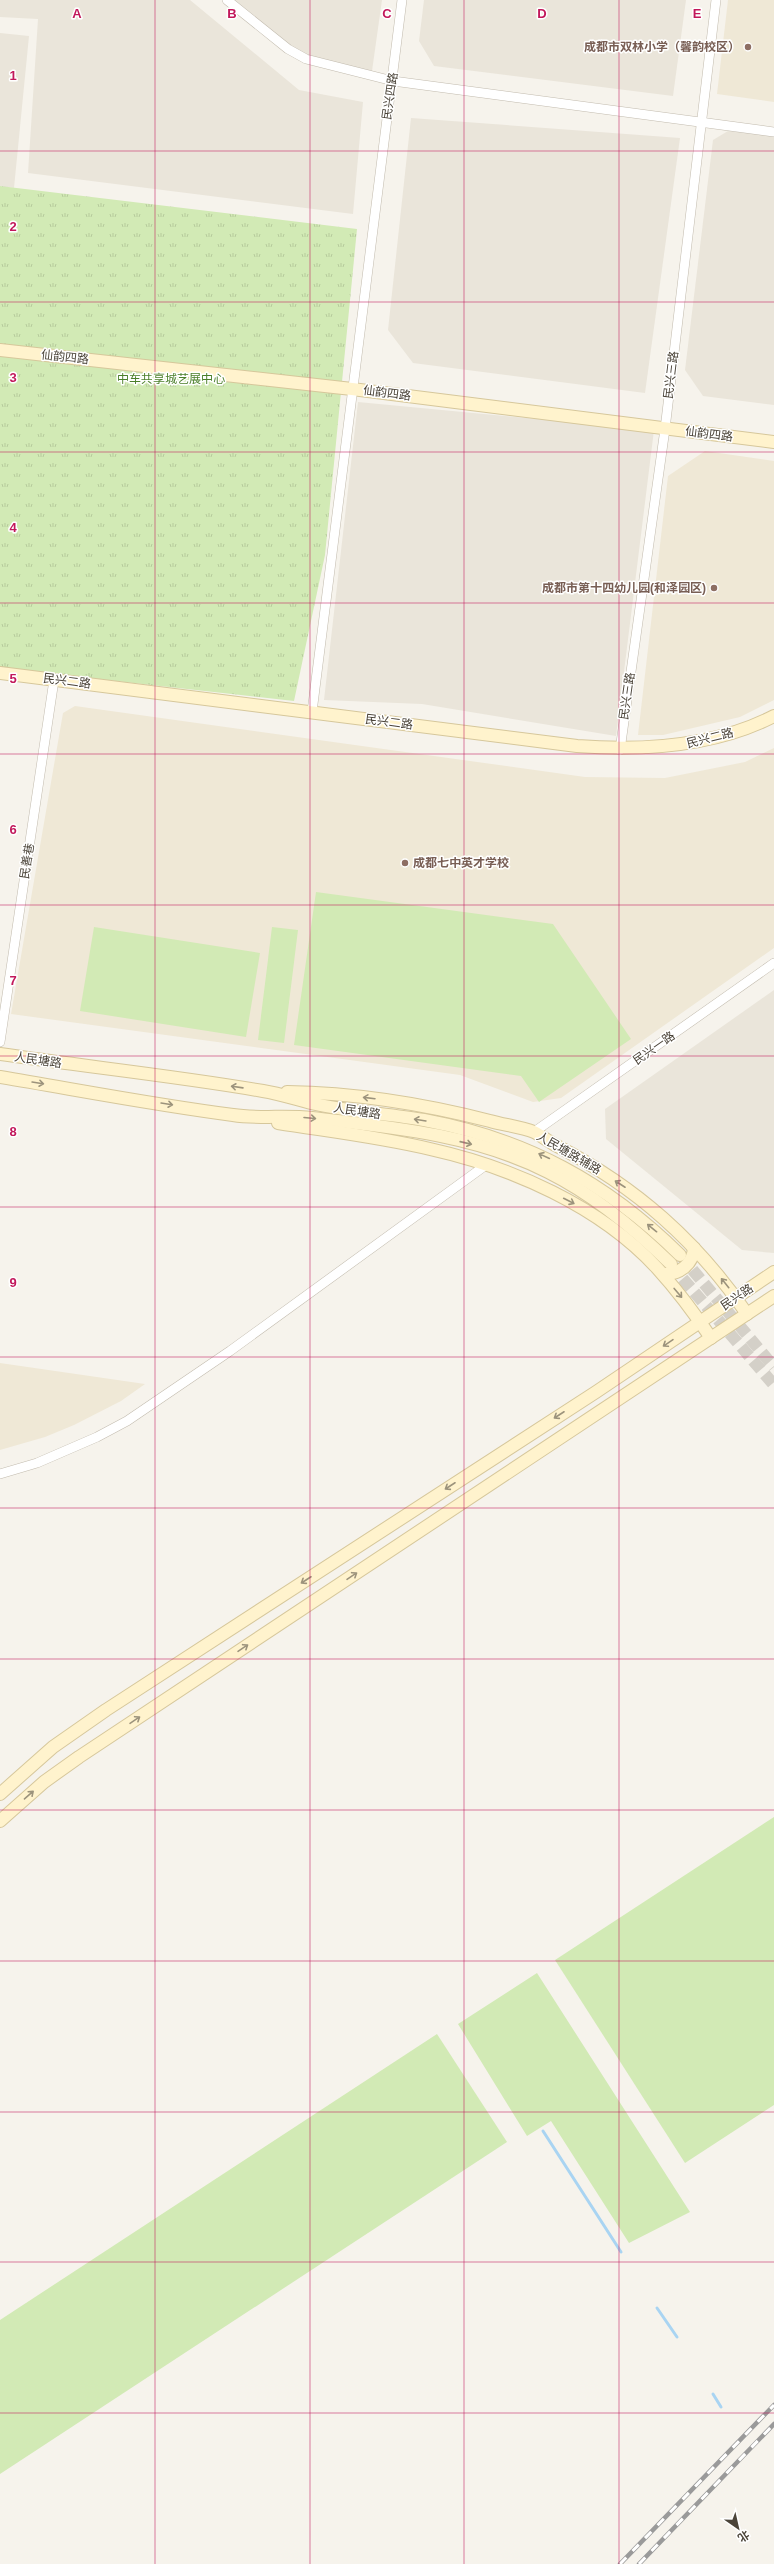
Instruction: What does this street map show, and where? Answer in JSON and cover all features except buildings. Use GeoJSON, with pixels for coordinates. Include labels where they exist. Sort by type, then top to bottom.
{"type":"FeatureCollection","features":[{"type":"Feature","properties":{"kind":"street"},"geometry":{"type":"LineString","coordinates":[[227,0],[288,49],[306,59],[393,81],[774,132]]}},
{"type":"Feature","properties":{"kind":"street","name":"民兴四路"},"geometry":{"type":"LineString","coordinates":[[312,712],[377,192],[393,81],[402,0]]}},
{"type":"Feature","properties":{"kind":"street","name":"民兴三路"},"geometry":{"type":"LineString","coordinates":[[620,750],[665,429],[716,0]]}},
{"type":"Feature","properties":{"kind":"street","name":"仙韵四路"},"geometry":{"type":"LineString","coordinates":[[0,350],[352,389],[774,442]]}},
{"type":"Feature","properties":{"kind":"street","name":"民兴二路"},"geometry":{"type":"LineString","coordinates":[[0,673],[577,746],[620,750],[680,745],[725,736],[774,716]]}},
{"type":"Feature","properties":{"kind":"street","name":"民善巷"},"geometry":{"type":"LineString","coordinates":[[0,1042],[54,680]]}},
{"type":"Feature","properties":{"kind":"street","name":"民兴一路"},"geometry":{"type":"LineString","coordinates":[[534,1132],[774,963]]}},
{"type":"Feature","properties":{"kind":"street","name":"人民塘路"},"geometry":{"type":"LineString","coordinates":[[0,1054],[265,1091],[321,1105],[424,1120],[490,1135],[524,1147],[558,1163],[599,1188],[658,1233],[680,1255]]}},
{"type":"Feature","properties":{"kind":"street","name":"人民塘路"},"geometry":{"type":"LineString","coordinates":[[0,1077],[235,1116],[310,1118],[414,1131],[506,1154],[548,1172],[594,1199],[631,1227],[670,1264]]}},
{"type":"Feature","properties":{"kind":"street","name":"人民塘路辅路"},"geometry":{"type":"LineString","coordinates":[[265,1091],[322,1093],[432,1106],[534,1132],[582,1159],[645,1200],[694,1248],[748,1314]]}},
{"type":"Feature","properties":{"kind":"street"},"geometry":{"type":"LineString","coordinates":[[235,1116],[431,1149],[519,1175],[582,1207],[619,1234],[662,1274],[711,1338]]}},
{"type":"Feature","properties":{"kind":"street"},"geometry":{"type":"LineString","coordinates":[[0,1474],[37,1464],[98,1437],[127,1421],[230,1351],[486,1165]]}},
{"type":"Feature","properties":{"kind":"street"},"geometry":{"type":"LineString","coordinates":[[662,1274],[672,1274],[686,1266],[692,1259],[694,1248]]}},
{"type":"Feature","properties":{"kind":"street","name":"民兴路"},"geometry":{"type":"LineString","coordinates":[[0,1794],[53,1747],[106,1710],[700,1322],[774,1272]]}},
{"type":"Feature","properties":{"kind":"street","name":"民兴路"},"geometry":{"type":"LineString","coordinates":[[0,1821],[44,1782],[79,1757],[774,1296]]}},
{"type":"Feature","properties":{"kind":"shaded area"},"geometry":{"type":"Polygon","coordinates":[[[0,0],[190,0],[299,90],[363,102],[353,214],[28,173],[38,19],[0,17],[0,0]]]}},
{"type":"Feature","properties":{"kind":"shaded area"},"geometry":{"type":"Polygon","coordinates":[[[228,0],[382,0],[372,71],[306,57],[228,0]]]}},
{"type":"Feature","properties":{"kind":"shaded area"},"geometry":{"type":"Polygon","coordinates":[[[424,0],[686,0],[673,96],[434,66],[419,41],[424,0]]]}},
{"type":"Feature","properties":{"kind":"shaded area","name":"成都市双林小学（馨韵校区）"},"geometry":{"type":"Polygon","coordinates":[[[728,0],[774,0],[774,102],[717,94],[728,0]]]}},
{"type":"Feature","properties":{"kind":"shaded area"},"geometry":{"type":"Polygon","coordinates":[[[0,33],[29,36],[14,188],[0,186],[0,33]]]}},
{"type":"Feature","properties":{"kind":"shaded area"},"geometry":{"type":"Polygon","coordinates":[[[411,118],[680,138],[645,393],[413,363],[388,330],[411,118]]]}},
{"type":"Feature","properties":{"kind":"shaded area"},"geometry":{"type":"Polygon","coordinates":[[[728,131],[774,135],[774,405],[703,396],[685,370],[713,140],[728,131]]]}},
{"type":"Feature","properties":{"kind":"shaded area"},"geometry":{"type":"Polygon","coordinates":[[[358,402],[654,430],[616,736],[422,704],[324,700],[358,402]]]}},
{"type":"Feature","properties":{"kind":"shaded area","name":"成都市第十四幼儿园(和泽园区)"},"geometry":{"type":"Polygon","coordinates":[[[705,451],[774,461],[774,700],[740,717],[663,735],[638,735],[668,476],[705,451]]]}},
{"type":"Feature","properties":{"kind":"shaded area","name":"成都七中英才学校"},"geometry":{"type":"Polygon","coordinates":[[[75,706],[585,777],[665,778],[745,762],[774,748],[774,948],[561,1098],[533,1102],[460,1075],[11,1014],[63,713],[75,706]]]}},
{"type":"Feature","properties":{"kind":"shaded area"},"geometry":{"type":"Polygon","coordinates":[[[774,990],[774,1253],[742,1250],[606,1139],[605,1109],[774,990]]]}},
{"type":"Feature","properties":{"kind":"shaded area"},"geometry":{"type":"Polygon","coordinates":[[[0,1363],[145,1384],[121,1401],[74,1425],[45,1437],[0,1450],[0,1363]]]}},
{"type":"Feature","properties":{"kind":"green space","name":"中车共享城艺展中心"},"geometry":{"type":"Polygon","coordinates":[[[0,186],[357,229],[325,555],[294,701],[0,668],[0,186]]]}},
{"type":"Feature","properties":{"kind":"green space"},"geometry":{"type":"Polygon","coordinates":[[[316,892],[553,924],[631,1039],[539,1102],[521,1076],[294,1045],[316,892]]]}},
{"type":"Feature","properties":{"kind":"green space"},"geometry":{"type":"Polygon","coordinates":[[[94,927],[260,953],[246,1037],[80,1011],[94,927]]]}},
{"type":"Feature","properties":{"kind":"green space"},"geometry":{"type":"Polygon","coordinates":[[[272,927],[298,930],[284,1043],[258,1040],[272,927]]]}},
{"type":"Feature","properties":{"kind":"green space"},"geometry":{"type":"Polygon","coordinates":[[[774,1817],[774,2105],[685,2163],[555,1960],[774,1817]]]}},
{"type":"Feature","properties":{"kind":"green space"},"geometry":{"type":"Polygon","coordinates":[[[537,1973],[690,2212],[629,2243],[551,2121],[527,2136],[458,2024],[537,1973]]]}},
{"type":"Feature","properties":{"kind":"green space"},"geometry":{"type":"Polygon","coordinates":[[[437,2034],[507,2142],[0,2474],[0,2320],[437,2034]]]}},
{"type":"Feature","properties":{"kind":"waterway"},"geometry":{"type":"LineString","coordinates":[[543,2131],[621,2252]]}},
{"type":"Feature","properties":{"kind":"waterway"},"geometry":{"type":"LineString","coordinates":[[657,2308],[677,2337]]}},
{"type":"Feature","properties":{"kind":"waterway"},"geometry":{"type":"LineString","coordinates":[[713,2394],[721,2407]]}},
{"type":"Feature","properties":{"kind":"tunnel"},"geometry":{"type":"LineString","coordinates":[[681,1256],[774,1367]]}},
{"type":"Feature","properties":{"kind":"tunnel"},"geometry":{"type":"LineString","coordinates":[[671,1265],[774,1385]]}},
{"type":"Feature","properties":{"kind":"railway"},"geometry":{"type":"LineString","coordinates":[[620,2564],[774,2405]]}},
{"type":"Feature","properties":{"kind":"railway"},"geometry":{"type":"LineString","coordinates":[[639,2564],[774,2424]]}},
{"type":"Feature","properties":{"kind":"place","name":"成都市双林小学（馨韵校区）"},"geometry":{"type":"Point","coordinates":[748,47]}},
{"type":"Feature","properties":{"kind":"place","name":"成都市第十四幼儿园(和泽园区)"},"geometry":{"type":"Point","coordinates":[714,588]}},
{"type":"Feature","properties":{"kind":"place","name":"成都七中英才学校"},"geometry":{"type":"Point","coordinates":[405,863]}}]}
